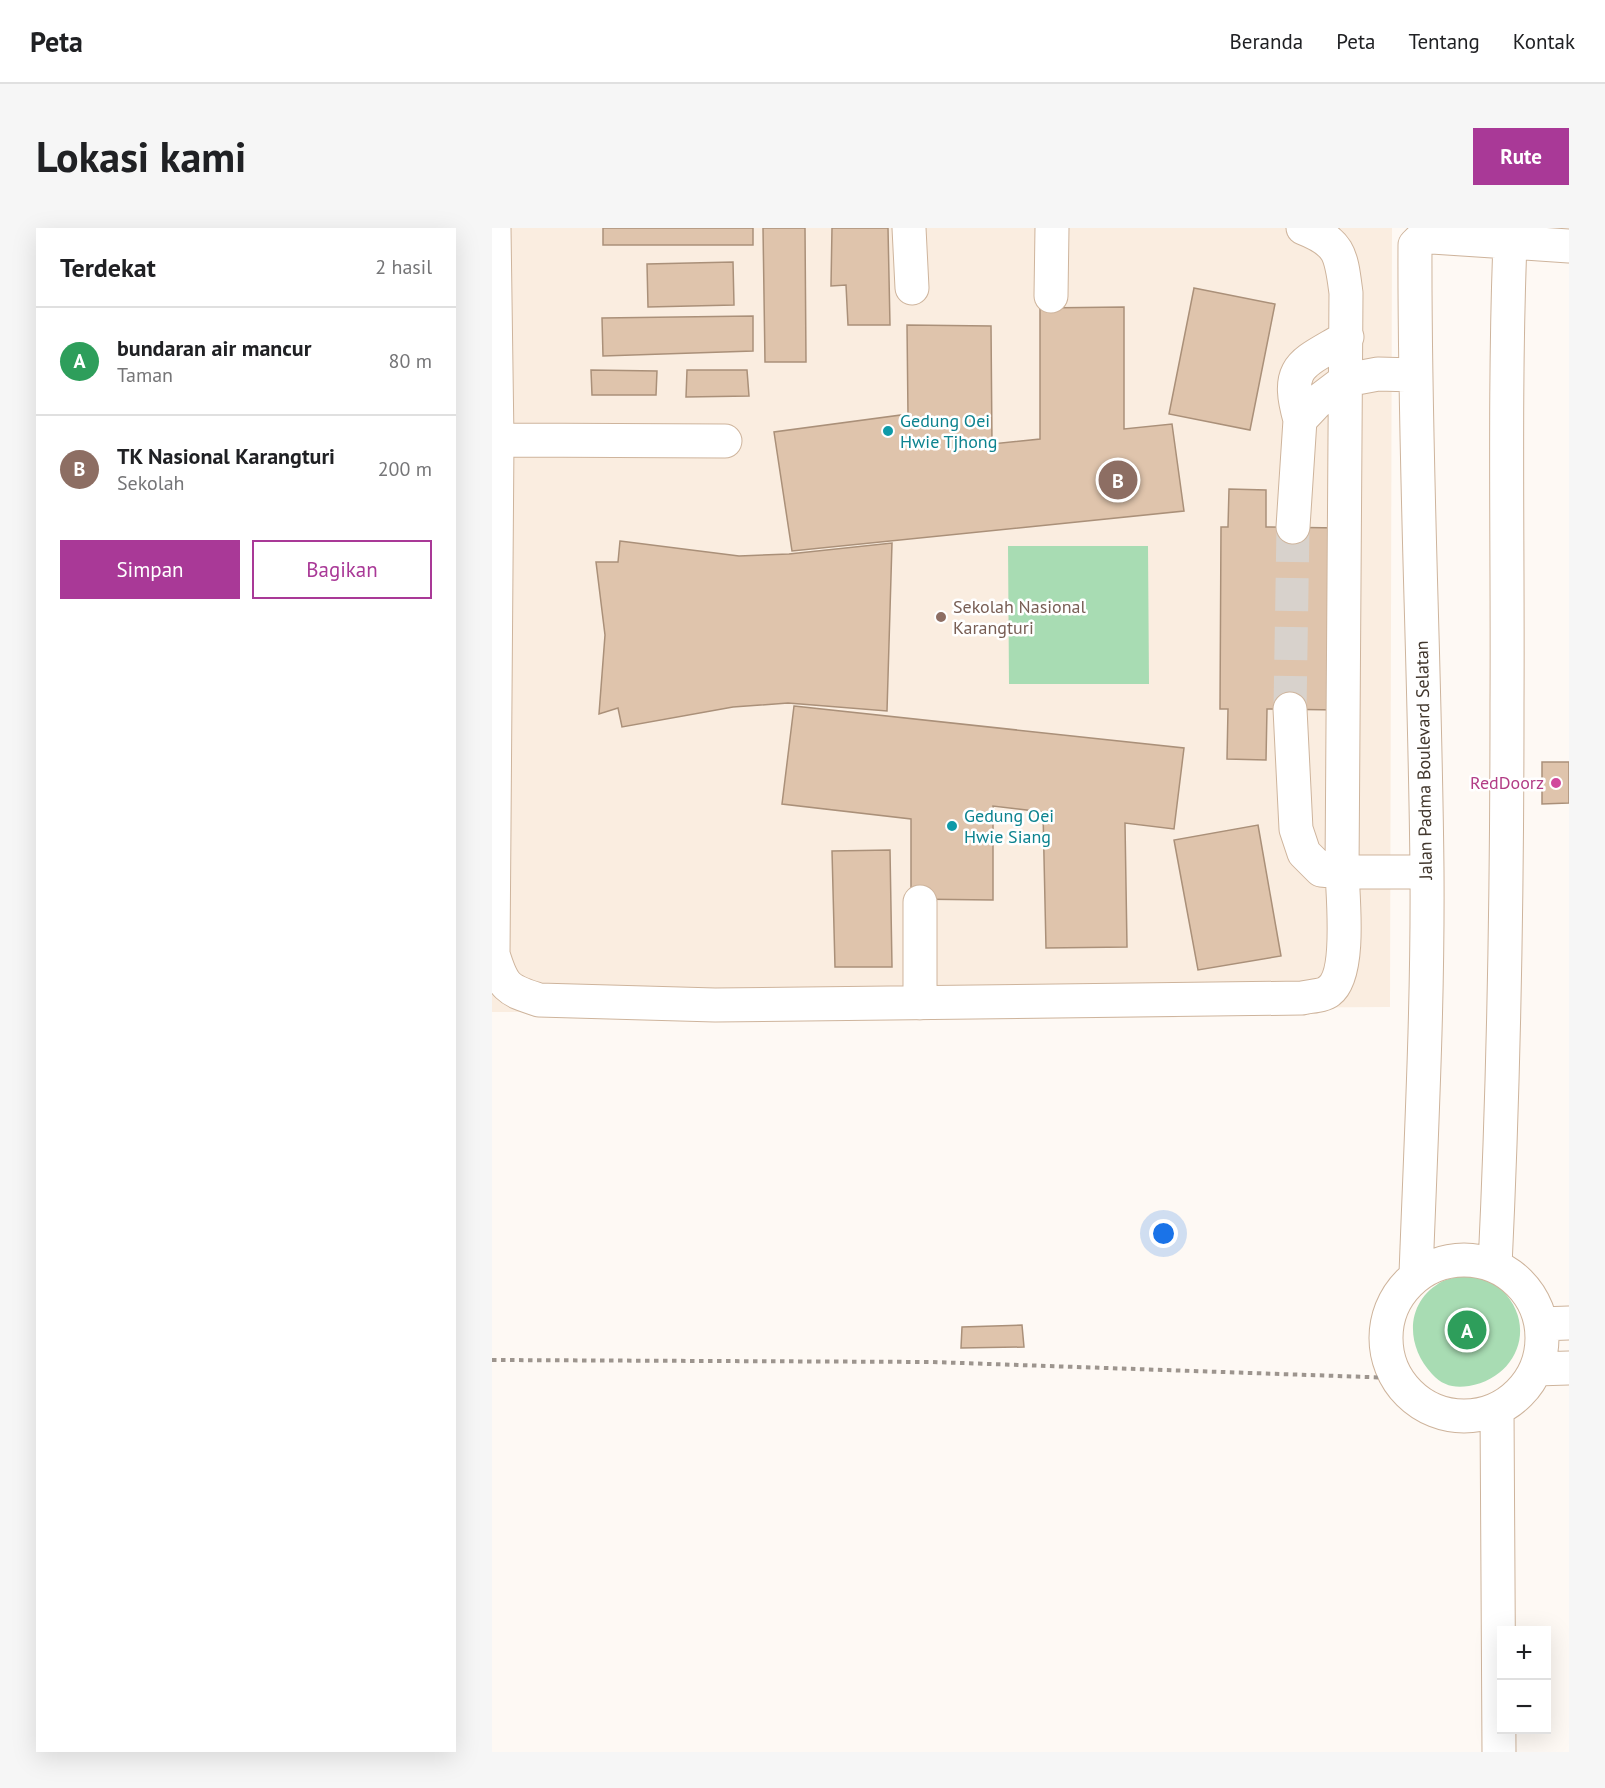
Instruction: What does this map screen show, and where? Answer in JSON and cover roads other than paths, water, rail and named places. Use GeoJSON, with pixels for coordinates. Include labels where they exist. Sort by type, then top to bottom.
{"type":"FeatureCollection","features":[{"type":"Feature","properties":{"kind":"street"},"geometry":{"type":"LineString","coordinates":[[494,228],[497,440],[493,954],[499,975],[512,992],[538,1000],[715,1005],[1302,998],[1328,992],[1338,981],[1345,938],[1342,872],[1346,293],[1342,261],[1332,243],[1303,228]]}},
{"type":"Feature","properties":{"kind":"street"},"geometry":{"type":"LineString","coordinates":[[909,228],[912,288]]}},
{"type":"Feature","properties":{"kind":"street"},"geometry":{"type":"LineString","coordinates":[[1051,296],[1052,228]]}},
{"type":"Feature","properties":{"kind":"street","name":"Jalan Padma Boulevard Selatan"},"geometry":{"type":"LineString","coordinates":[[1455,1265],[1427,996],[1427,872],[1414,375],[1423,241],[1501,241]]}},
{"type":"Feature","properties":{"kind":"street"},"geometry":{"type":"LineString","coordinates":[[1455,1265],[1503,1106],[1507,705],[1506,341],[1501,241],[1569,246]]}},
{"type":"Feature","properties":{"kind":"street"},"geometry":{"type":"LineString","coordinates":[[1293,527],[1299,420],[1293,399],[1293,380],[1299,369],[1347,337]]}},
{"type":"Feature","properties":{"kind":"street"},"geometry":{"type":"LineString","coordinates":[[1299,420],[1317,402],[1346,380],[1378,374],[1414,375]]}},
{"type":"Feature","properties":{"kind":"street"},"geometry":{"type":"LineString","coordinates":[[497,440],[725,441]]}},
{"type":"Feature","properties":{"kind":"street"},"geometry":{"type":"LineString","coordinates":[[1290,709],[1296,829],[1304,853],[1322,870],[1427,872]]}},
{"type":"Feature","properties":{"kind":"street"},"geometry":{"type":"LineString","coordinates":[[920,902],[920,1003]]}},
{"type":"Feature","properties":{"kind":"street"},"geometry":{"type":"LineString","coordinates":[[1455,1265],[1517,1280],[1555,1324],[1542,1347],[1536,1369],[1521,1393],[1469,1413],[1416,1400],[1396,1378],[1386,1351],[1386,1323],[1397,1296],[1455,1265]]}},
{"type":"Feature","properties":{"kind":"street"},"geometry":{"type":"LineString","coordinates":[[1536,1369],[1569,1368]]}},
{"type":"Feature","properties":{"kind":"street"},"geometry":{"type":"LineString","coordinates":[[1469,1413],[1499,1752]]}},
{"type":"Feature","properties":{"kind":"tunnel"},"geometry":{"type":"LineString","coordinates":[[1290,709],[1293,527]]}},
{"type":"Feature","properties":{"kind":"place","name":"Gedung Oei Hwie Tjhong"},"geometry":{"type":"Point","coordinates":[888,431]}},
{"type":"Feature","properties":{"kind":"place","name":"TK Nasional Karangturi"},"geometry":{"type":"Point","coordinates":[1118,480]}},
{"type":"Feature","properties":{"kind":"place","name":"Sekolah Nasional Karangturi"},"geometry":{"type":"Point","coordinates":[941,617]}},
{"type":"Feature","properties":{"kind":"place","name":"RedDoorz"},"geometry":{"type":"Point","coordinates":[1556,783]}},
{"type":"Feature","properties":{"kind":"place","name":"Gedung Oei Hwie Siang"},"geometry":{"type":"Point","coordinates":[952,826]}},
{"type":"Feature","properties":{"kind":"place","name":"bundaran air mancur"},"geometry":{"type":"Point","coordinates":[1467,1330]}}]}
